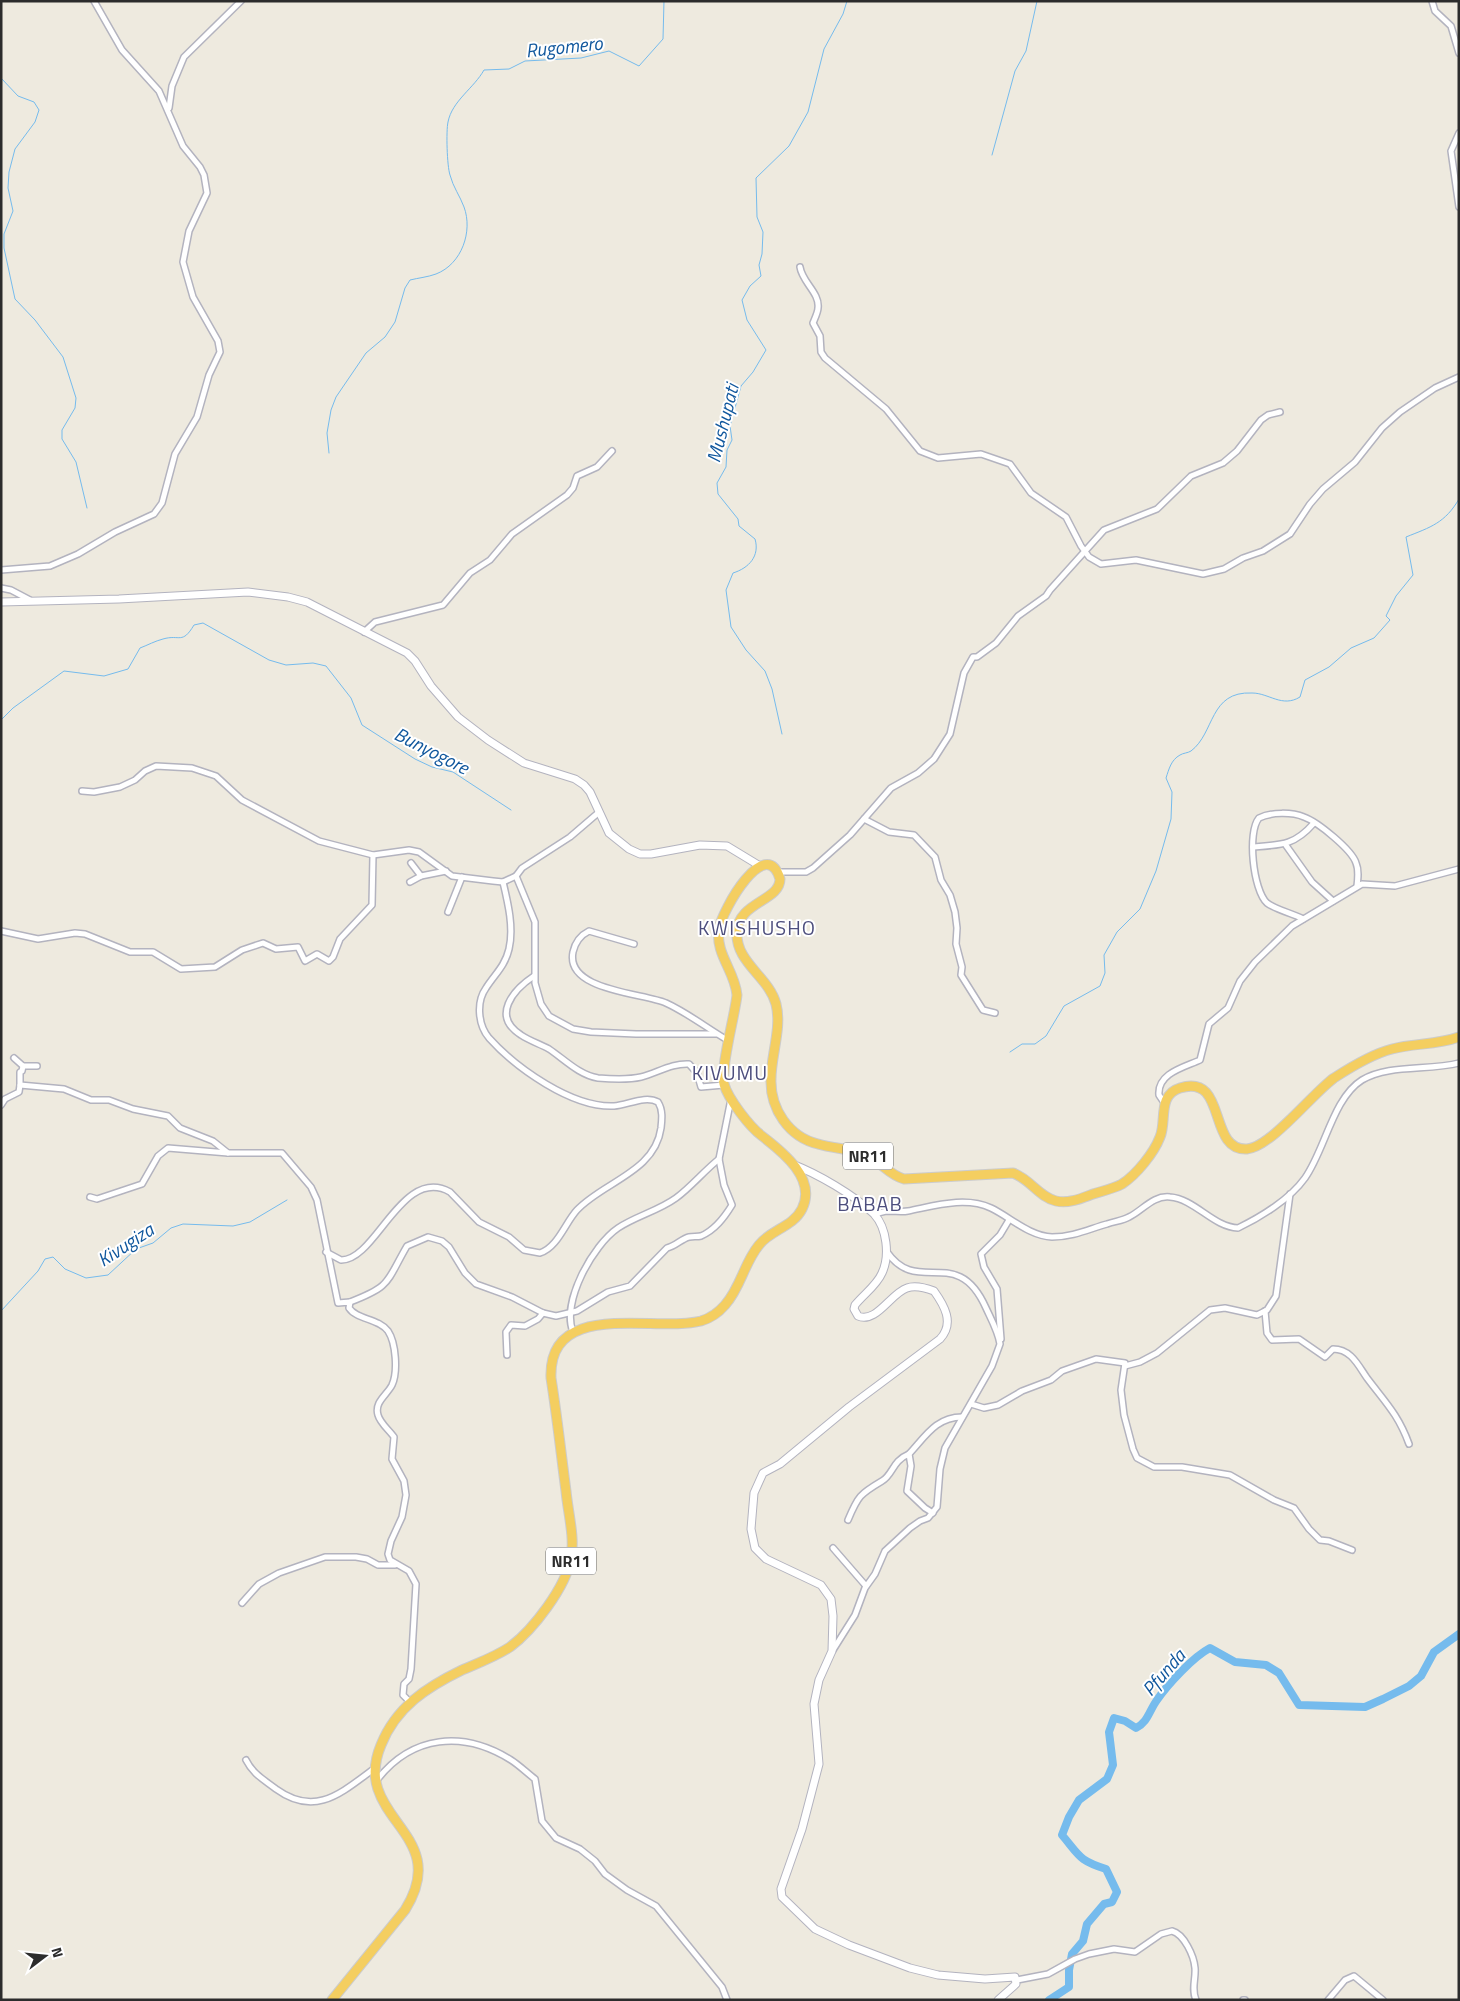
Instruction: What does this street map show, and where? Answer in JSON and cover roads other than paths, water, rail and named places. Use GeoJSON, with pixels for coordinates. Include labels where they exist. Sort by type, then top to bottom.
{"type":"FeatureCollection","features":[{"type":"Feature","properties":{"kind":"highway"},"geometry":{"type":"LineString","coordinates":[[574,1332],[600,1324],[691,1322],[714,1315],[732,1297],[760,1243],[792,1221],[802,1209],[806,1188],[792,1164],[761,1136],[731,1099],[724,1085],[723,1077],[730,1041],[736,990],[720,950],[719,926],[731,898],[751,873],[760,866],[770,866],[777,872]]}},
{"type":"Feature","properties":{"kind":"highway","name":"NR11"},"geometry":{"type":"LineString","coordinates":[[777,872],[780,880],[779,888],[743,915],[738,924],[737,938],[742,952],[770,992],[776,1004],[777,1026],[770,1080],[772,1094],[780,1115],[797,1134],[817,1144],[854,1150],[867,1155],[894,1176],[904,1179],[1012,1173],[1026,1179],[1049,1199],[1066,1202],[1116,1186],[1134,1173],[1160,1139],[1165,1104]]}},
{"type":"Feature","properties":{"kind":"highway"},"geometry":{"type":"LineString","coordinates":[[1165,1104],[1167,1097],[1179,1088],[1188,1087],[1201,1090],[1212,1100],[1226,1139],[1234,1146],[1250,1148],[1268,1138],[1310,1103],[1332,1080],[1369,1058],[1391,1049],[1459,1037]]}},
{"type":"Feature","properties":{"kind":"highway","name":"NR11"},"geometry":{"type":"LineString","coordinates":[[332,2000],[405,1910],[412,1899],[419,1877],[418,1858],[414,1846],[382,1803],[376,1782],[375,1768],[383,1740],[410,1702],[434,1683],[499,1653],[519,1640],[556,1594],[566,1577],[571,1558],[572,1544],[551,1372],[558,1350],[574,1332]]}},
{"type":"Feature","properties":{"kind":"main road"},"geometry":{"type":"LineString","coordinates":[[1,602],[119,599],[248,592],[288,597],[307,602],[407,653],[415,661],[431,686],[458,717],[488,740],[524,763],[575,779],[584,785],[590,792],[598,813],[609,833],[629,849],[640,854],[651,854],[700,845],[727,846],[760,866]]}},
{"type":"Feature","properties":{"kind":"main road"},"geometry":{"type":"LineString","coordinates":[[792,1164],[811,1171],[875,1215],[883,1230],[885,1249],[883,1272],[856,1305],[856,1313],[864,1317],[877,1312],[892,1296],[906,1288],[915,1287],[934,1291],[946,1311],[944,1334],[849,1407],[780,1464],[763,1473],[753,1500],[752,1539],[758,1552],[766,1558],[821,1585],[829,1594],[833,1616],[832,1651],[819,1680],[814,1704],[819,1764],[802,1830],[781,1890],[782,1896],[815,1929],[849,1945],[910,1968],[938,1975],[985,1978],[1011,1976],[1017,1980],[1014,1987],[998,2000]]}},
{"type":"Feature","properties":{"kind":"street"},"geometry":{"type":"LineString","coordinates":[[1,570],[50,566],[78,554],[130,524],[154,514],[162,503],[175,454],[198,417],[206,386],[220,348],[193,297],[183,262],[189,231],[204,200],[207,187],[200,167],[183,146],[169,109],[159,91],[122,50],[94,1]]}},
{"type":"Feature","properties":{"kind":"street"},"geometry":{"type":"LineString","coordinates":[[169,109],[172,86],[184,57],[241,1]]}},
{"type":"Feature","properties":{"kind":"street"},"geometry":{"type":"LineString","coordinates":[[1432,1],[1435,11],[1451,26],[1459,53]]}},
{"type":"Feature","properties":{"kind":"street"},"geometry":{"type":"LineString","coordinates":[[1459,133],[1451,152],[1459,207]]}},
{"type":"Feature","properties":{"kind":"street"},"geometry":{"type":"LineString","coordinates":[[800,268],[802,278],[817,300],[818,309],[814,323],[820,336],[821,352],[824,358],[886,409],[920,452],[938,458],[981,454],[1010,464],[1032,493],[1066,517],[1072,526],[1074,535],[1089,557],[1101,564],[1136,560],[1207,574],[1224,569],[1243,558],[1263,551],[1294,531],[1310,504],[1323,489],[1355,462],[1382,428],[1428,393],[1459,377]]}},
{"type":"Feature","properties":{"kind":"street"},"geometry":{"type":"LineString","coordinates":[[777,872],[810,870],[864,819],[891,788],[918,772],[934,759],[950,734],[964,673],[973,657],[977,657],[996,644],[1018,616],[1046,596],[1068,569],[1110,526],[1157,509],[1191,476],[1224,463],[1261,420],[1268,415],[1280,412]]}},
{"type":"Feature","properties":{"kind":"street"},"geometry":{"type":"LineString","coordinates":[[364,632],[375,622],[391,616],[443,605],[470,573],[490,560],[512,534],[567,495],[573,488],[577,476],[597,467],[612,451]]}},
{"type":"Feature","properties":{"kind":"street"},"geometry":{"type":"LineString","coordinates":[[1,588],[11,590],[30,600]]}},
{"type":"Feature","properties":{"kind":"street"},"geometry":{"type":"LineString","coordinates":[[82,791],[92,793],[120,787],[135,780],[145,771],[156,766],[192,768],[216,776],[242,800],[312,838],[373,855],[409,850],[419,852],[452,876],[503,882],[516,876],[522,868],[570,837],[598,813]]}},
{"type":"Feature","properties":{"kind":"street"},"geometry":{"type":"LineString","coordinates":[[1303,919],[1268,903],[1254,876],[1255,823],[1263,816],[1275,814],[1302,816],[1314,822],[1335,839],[1354,859],[1358,868],[1357,886]]}},
{"type":"Feature","properties":{"kind":"street"},"geometry":{"type":"LineString","coordinates":[[864,819],[888,832],[914,835],[935,857],[957,920],[956,944],[962,966],[961,975],[983,1010],[995,1013]]}},
{"type":"Feature","properties":{"kind":"street"},"geometry":{"type":"LineString","coordinates":[[1254,847],[1285,844],[1302,836],[1314,822]]}},
{"type":"Feature","properties":{"kind":"street"},"geometry":{"type":"LineString","coordinates":[[1285,844],[1312,882],[1333,901]]}},
{"type":"Feature","properties":{"kind":"street"},"geometry":{"type":"LineString","coordinates":[[1,931],[38,939],[75,933],[85,934],[130,952],[153,952],[181,969],[215,967],[242,950],[263,943],[276,949],[298,947],[305,961],[317,954],[329,961],[340,939],[372,905],[373,855]]}},
{"type":"Feature","properties":{"kind":"street"},"geometry":{"type":"LineString","coordinates":[[411,863],[422,876]]}},
{"type":"Feature","properties":{"kind":"street"},"geometry":{"type":"LineString","coordinates":[[1165,1104],[1159,1095],[1162,1084],[1175,1070],[1200,1060],[1208,1027],[1228,1008],[1243,978],[1272,943],[1303,919],[1357,886],[1365,883],[1395,886],[1459,869]]}},
{"type":"Feature","properties":{"kind":"street"},"geometry":{"type":"LineString","coordinates":[[410,882],[422,876],[446,871]]}},
{"type":"Feature","properties":{"kind":"street"},"geometry":{"type":"LineString","coordinates":[[516,876],[534,922],[536,941],[534,976],[537,993],[545,1011],[555,1020],[573,1029],[636,1034],[716,1034]]}},
{"type":"Feature","properties":{"kind":"street"},"geometry":{"type":"LineString","coordinates":[[448,912],[462,877]]}},
{"type":"Feature","properties":{"kind":"street"},"geometry":{"type":"LineString","coordinates":[[326,1252],[341,1260],[355,1256],[391,1215],[416,1193],[429,1187],[445,1189],[450,1192],[479,1222],[509,1237],[524,1250],[530,1253],[546,1251],[578,1209],[598,1193],[628,1174],[648,1157],[656,1145],[660,1135],[662,1118],[658,1102],[650,1099],[614,1106],[579,1099],[522,1068],[492,1041],[484,1030],[480,1014],[483,993],[502,969],[511,937],[503,882]]}},
{"type":"Feature","properties":{"kind":"street"},"geometry":{"type":"LineString","coordinates":[[634,944],[589,931],[580,938],[575,946],[573,952],[574,963],[582,974],[599,986],[667,1003],[730,1041]]}},
{"type":"Feature","properties":{"kind":"street"},"geometry":{"type":"LineString","coordinates":[[534,976],[524,982],[509,998],[506,1013],[509,1023],[520,1035],[547,1048],[573,1067],[596,1078],[621,1078],[641,1077],[658,1070],[689,1064],[697,1073],[701,1087],[724,1085]]}},
{"type":"Feature","properties":{"kind":"street"},"geometry":{"type":"LineString","coordinates":[[14,1058],[23,1066],[37,1066]]}},
{"type":"Feature","properties":{"kind":"street"},"geometry":{"type":"LineString","coordinates":[[875,1215],[939,1204],[971,1203],[989,1207],[1009,1220],[1045,1236],[1072,1235],[1124,1220],[1156,1200],[1171,1197],[1189,1203],[1224,1225],[1238,1228],[1249,1223],[1290,1194],[1304,1180],[1315,1160],[1339,1105],[1361,1081],[1390,1072],[1459,1063]]}},
{"type":"Feature","properties":{"kind":"street"},"geometry":{"type":"LineString","coordinates":[[1,1105],[6,1099],[19,1092],[20,1072],[23,1066]]}},
{"type":"Feature","properties":{"kind":"street"},"geometry":{"type":"LineString","coordinates":[[20,1085],[64,1088],[91,1100],[109,1100],[133,1109],[168,1116],[180,1128],[213,1141],[228,1152]]}},
{"type":"Feature","properties":{"kind":"street"},"geometry":{"type":"LineString","coordinates":[[90,1197],[97,1199],[142,1184],[158,1156],[168,1148],[228,1152],[278,1152],[288,1158],[311,1187],[317,1200],[326,1252],[338,1303],[350,1302],[375,1292],[388,1282],[407,1246],[428,1237],[442,1242],[449,1247],[464,1273],[476,1284],[512,1297],[543,1313],[556,1316],[581,1310],[608,1292],[630,1286],[667,1248],[674,1247],[688,1237],[699,1237],[712,1230],[723,1219],[732,1205],[724,1185],[719,1159],[731,1099]]}},
{"type":"Feature","properties":{"kind":"street"},"geometry":{"type":"LineString","coordinates":[[574,1332],[570,1312],[571,1300],[580,1279],[600,1247],[612,1233],[679,1196],[719,1159]]}},
{"type":"Feature","properties":{"kind":"street"},"geometry":{"type":"LineString","coordinates":[[1125,1366],[1140,1362],[1157,1353],[1210,1310],[1225,1308],[1251,1315],[1265,1311],[1272,1304],[1278,1287],[1290,1194]]}},
{"type":"Feature","properties":{"kind":"street"},"geometry":{"type":"LineString","coordinates":[[832,1651],[855,1615],[866,1586],[875,1574],[886,1550],[910,1528],[933,1514],[937,1507],[941,1458],[951,1434],[971,1404],[992,1366],[1000,1344],[999,1301],[993,1280],[981,1260],[981,1254],[985,1247],[1000,1236],[1009,1220]]}},
{"type":"Feature","properties":{"kind":"street"},"geometry":{"type":"LineString","coordinates":[[885,1249],[901,1268],[925,1273],[947,1272],[968,1280],[984,1304],[1000,1344]]}},
{"type":"Feature","properties":{"kind":"street"},"geometry":{"type":"LineString","coordinates":[[350,1302],[349,1308],[353,1314],[369,1318],[388,1331],[393,1346],[394,1376],[392,1386],[378,1406],[377,1413],[382,1423],[394,1437],[392,1459],[405,1487],[404,1510],[391,1541],[388,1554],[390,1560],[409,1571],[416,1584],[410,1669],[403,1691],[405,1699],[410,1702]]}},
{"type":"Feature","properties":{"kind":"street"},"geometry":{"type":"LineString","coordinates":[[1265,1311],[1266,1333],[1272,1340],[1299,1339],[1325,1357],[1333,1349],[1348,1352],[1395,1411],[1409,1444]]}},
{"type":"Feature","properties":{"kind":"street"},"geometry":{"type":"LineString","coordinates":[[507,1355],[506,1332],[511,1325],[525,1326],[538,1320],[543,1313]]}},
{"type":"Feature","properties":{"kind":"street"},"geometry":{"type":"LineString","coordinates":[[971,1404],[984,1408],[998,1405],[1022,1391],[1051,1380],[1062,1371],[1096,1359],[1125,1363],[1121,1390],[1124,1415],[1132,1448],[1137,1458],[1154,1467],[1182,1467],[1230,1475],[1274,1500],[1294,1508],[1309,1529],[1320,1540],[1329,1541],[1352,1550]]}},
{"type":"Feature","properties":{"kind":"street"},"geometry":{"type":"LineString","coordinates":[[848,1520],[858,1498],[869,1487],[883,1481],[898,1458],[908,1454],[941,1421],[952,1417],[962,1417]]}},
{"type":"Feature","properties":{"kind":"street"},"geometry":{"type":"LineString","coordinates":[[908,1454],[911,1466],[908,1491],[933,1514]]}},
{"type":"Feature","properties":{"kind":"street"},"geometry":{"type":"LineString","coordinates":[[833,1548],[866,1586]]}},
{"type":"Feature","properties":{"kind":"street"},"geometry":{"type":"LineString","coordinates":[[242,1603],[259,1584],[279,1572],[325,1557],[367,1559],[378,1565],[396,1564]]}},
{"type":"Feature","properties":{"kind":"street"},"geometry":{"type":"LineString","coordinates":[[376,1782],[402,1755],[422,1747],[455,1739],[480,1746],[510,1760],[534,1779],[542,1821],[556,1838],[580,1849],[620,1885],[656,1906],[722,1987],[727,2000]]}},
{"type":"Feature","properties":{"kind":"street"},"geometry":{"type":"LineString","coordinates":[[246,1760],[256,1776],[284,1795],[312,1803],[324,1798],[334,1797],[345,1791],[375,1768]]}},
{"type":"Feature","properties":{"kind":"street"},"geometry":{"type":"LineString","coordinates":[[1017,1980],[1048,1974],[1074,1959],[1089,1954],[1114,1949],[1135,1952],[1161,1934],[1172,1931],[1183,1940],[1194,1962],[1196,2000]]}},
{"type":"Feature","properties":{"kind":"street"},"geometry":{"type":"LineString","coordinates":[[1328,2000],[1345,1980],[1354,1976],[1383,2000]]}},
{"type":"Feature","properties":{"kind":"waterway","name":"Rugomero"},"geometry":{"type":"LineString","coordinates":[[329,453],[327,433],[331,410],[336,397],[366,353],[385,337],[395,322],[405,288],[410,280],[433,275],[445,269],[453,263],[463,246],[466,236],[466,216],[450,175],[447,148],[450,114],[459,101],[484,70],[509,69],[525,61],[581,58],[609,51],[639,66],[663,39],[664,1]]}},
{"type":"Feature","properties":{"kind":"waterway","name":"Mushupati"},"geometry":{"type":"LineString","coordinates":[[782,734],[772,689],[765,671],[746,650],[731,627],[726,590],[733,573],[744,568],[752,560],[756,551],[755,539],[739,526],[738,519],[718,494],[717,483],[726,467],[727,450],[732,440],[730,426],[741,386],[753,372],[766,350],[747,320],[742,300],[750,286],[761,276],[759,265],[762,254],[763,232],[757,217],[756,178],[789,146],[808,112],[824,49],[843,14],[847,1]]}},
{"type":"Feature","properties":{"kind":"waterway"},"geometry":{"type":"LineString","coordinates":[[992,155],[1015,71],[1026,51],[1037,1]]}},
{"type":"Feature","properties":{"kind":"waterway"},"geometry":{"type":"LineString","coordinates":[[1,78],[18,96],[34,102],[39,110],[35,122],[15,149],[9,172],[8,188],[13,211],[4,234],[4,248],[15,299],[35,320],[63,357],[76,398],[75,408],[62,430],[62,439],[76,462],[87,508]]}},
{"type":"Feature","properties":{"kind":"waterway"},"geometry":{"type":"LineString","coordinates":[[1010,1052],[1022,1044],[1035,1044],[1046,1036],[1064,1006],[1100,986],[1105,973],[1104,955],[1117,932],[1140,909],[1156,871],[1171,819],[1172,792],[1166,778],[1174,759],[1181,754],[1191,751],[1199,743],[1214,714],[1228,699],[1238,694],[1252,693],[1281,701],[1293,700],[1300,697],[1305,680],[1329,667],[1351,648],[1374,638],[1390,620],[1386,616],[1396,596],[1413,575],[1406,537],[1430,527],[1443,519],[1459,499]]}},
{"type":"Feature","properties":{"kind":"waterway","name":"Bunyogore"},"geometry":{"type":"LineString","coordinates":[[1,720],[13,708],[64,671],[104,676],[128,669],[140,648],[163,639],[183,637],[194,625],[203,623],[269,660],[286,665],[313,663],[326,666],[351,698],[362,725],[415,759],[432,767],[453,772],[511,810]]}},
{"type":"Feature","properties":{"kind":"waterway","name":"Kivugiza"},"geometry":{"type":"LineString","coordinates":[[1,1311],[38,1271],[45,1259],[53,1257],[65,1269],[86,1278],[108,1275],[136,1249],[153,1243],[171,1228],[183,1224],[233,1226],[250,1222],[287,1200]]}},
{"type":"Feature","properties":{"kind":"waterway","name":"Pfunda"},"geometry":{"type":"LineString","coordinates":[[1049,2000],[1069,1987],[1069,1970],[1072,1954],[1083,1941],[1087,1924],[1104,1904],[1112,1902],[1117,1892],[1106,1869],[1085,1860],[1076,1853],[1062,1835],[1069,1817],[1079,1800],[1107,1779],[1113,1765],[1109,1732],[1114,1718],[1125,1721],[1136,1728],[1140,1726],[1174,1679],[1189,1664],[1210,1648],[1235,1662],[1266,1665],[1279,1673],[1299,1705],[1365,1707],[1409,1686],[1421,1676],[1434,1652],[1459,1634]]}},
{"type":"Feature","properties":{"kind":"district","name":"KWISHUSHO"},"geometry":{"type":"Point","coordinates":[757,927]}},
{"type":"Feature","properties":{"kind":"district","name":"KIVUMU"},"geometry":{"type":"Point","coordinates":[730,1072]}},
{"type":"Feature","properties":{"kind":"district","name":"BABAB"},"geometry":{"type":"Point","coordinates":[870,1203]}}]}
